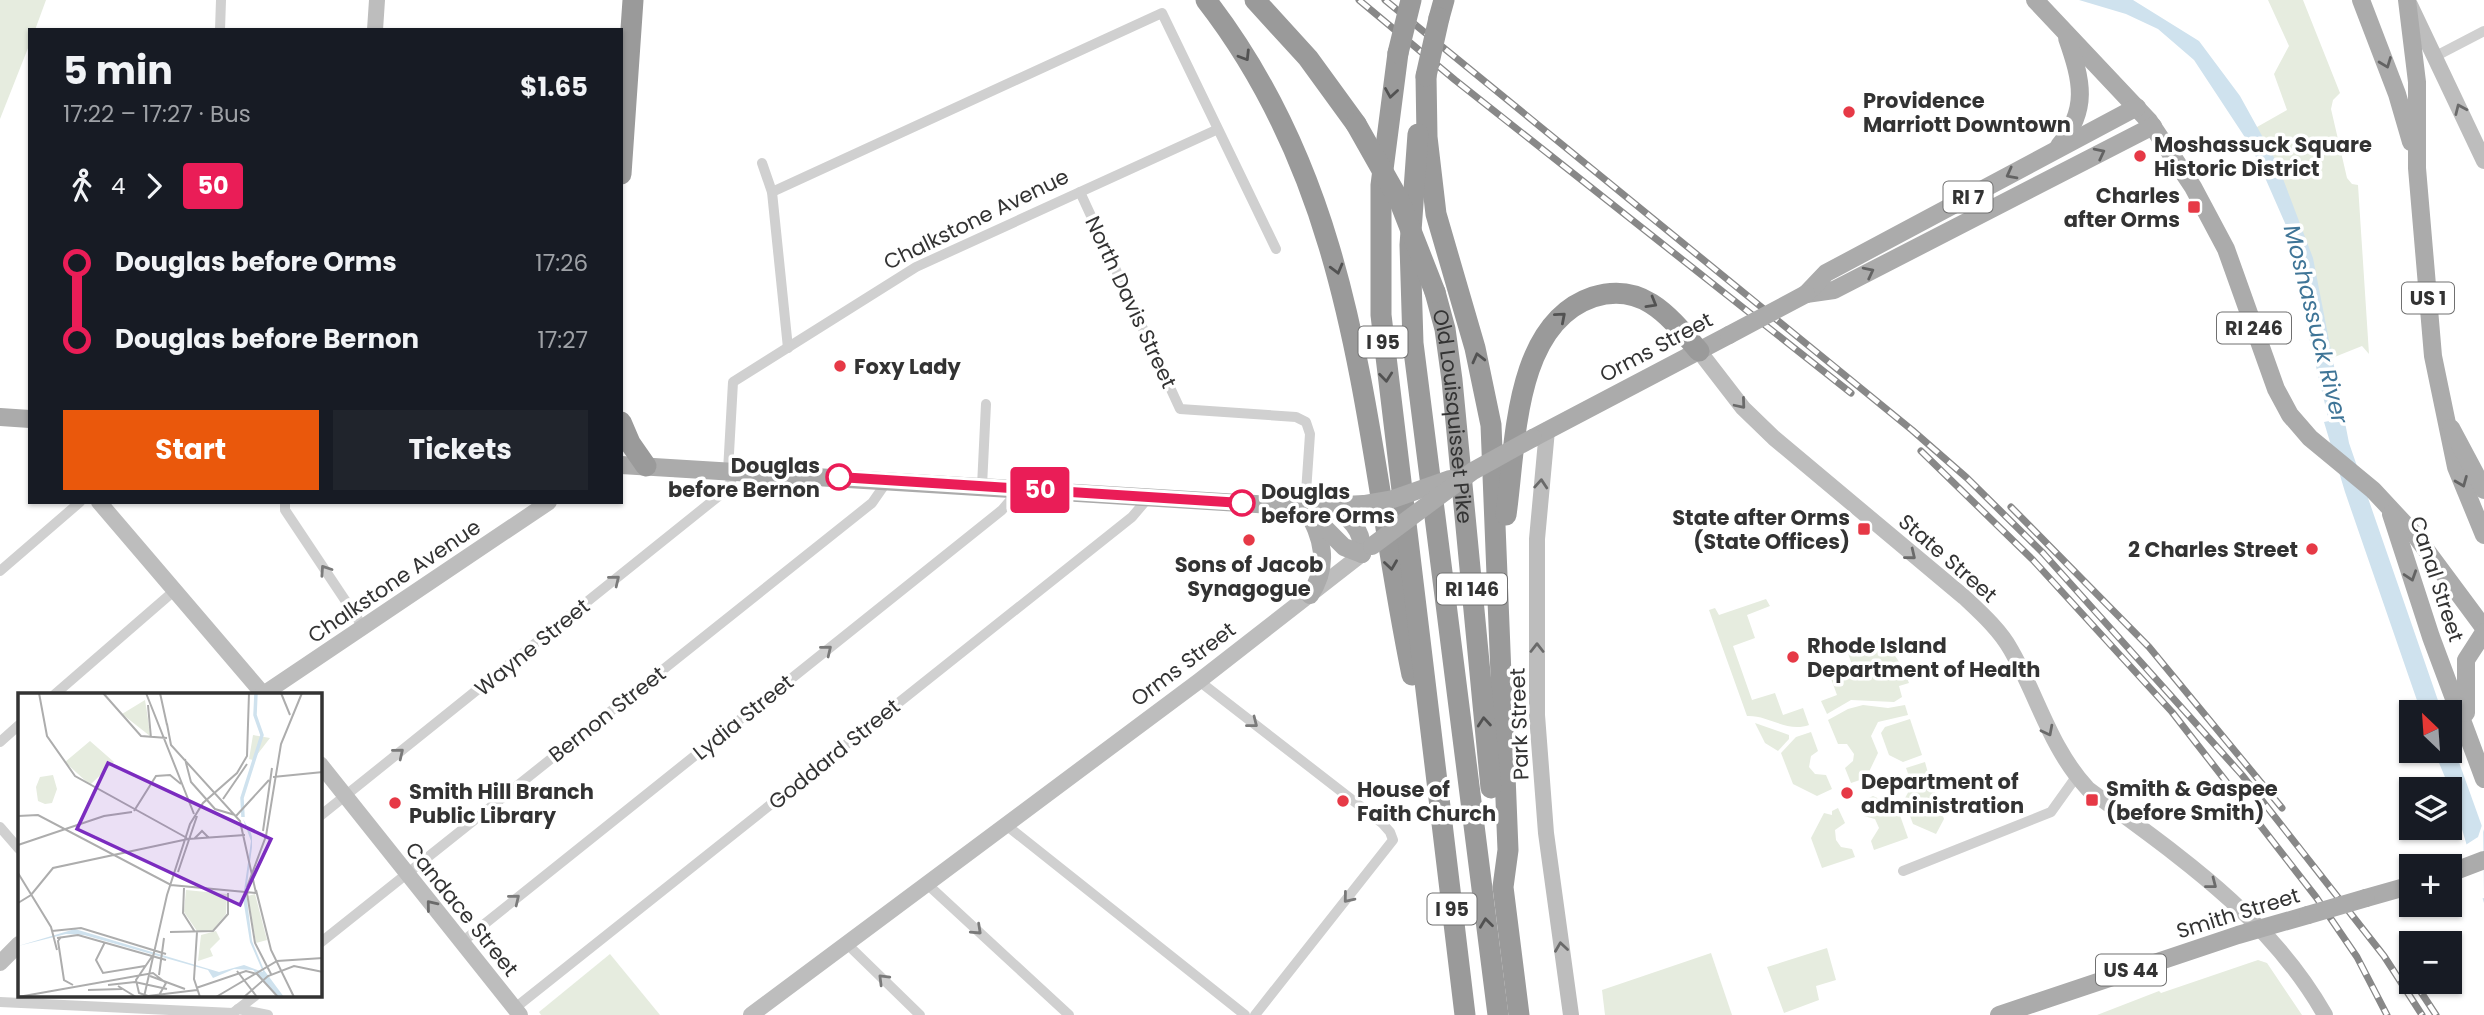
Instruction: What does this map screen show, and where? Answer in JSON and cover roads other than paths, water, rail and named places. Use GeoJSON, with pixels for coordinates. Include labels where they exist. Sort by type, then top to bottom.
{"type":"FeatureCollection","features":[{"type":"Feature","properties":{"kind":"highway"},"geometry":{"type":"LineString","coordinates":[[623,145],[633,0]]}},
{"type":"Feature","properties":{"kind":"highway"},"geometry":{"type":"LineString","coordinates":[[1206,0],[1246,58],[1284,125],[1313,193],[1338,268],[1361,372],[1394,584],[1438,804]]}},
{"type":"Feature","properties":{"kind":"highway","name":"Old Louisquisset Pike"},"geometry":{"type":"LineString","coordinates":[[1255,0],[1308,58],[1356,124],[1399,200],[1435,292],[1451,367],[1489,773],[1503,887]]}},
{"type":"Feature","properties":{"kind":"highway","name":"I 95"},"geometry":{"type":"LineString","coordinates":[[1411,0],[1398,53],[1382,172],[1379,289],[1388,395],[1465,1015]]}},
{"type":"Feature","properties":{"kind":"highway","name":"I 95"},"geometry":{"type":"LineString","coordinates":[[1442,9],[1426,76],[1410,212],[1413,343],[1497,1015]]}},
{"type":"Feature","properties":{"kind":"highway"},"geometry":{"type":"LineString","coordinates":[[1426,76],[1427,137],[1436,214],[1475,348],[1489,408],[1495,472],[1508,850],[1503,887],[1519,1015]]}},
{"type":"Feature","properties":{"kind":"highway"},"geometry":{"type":"LineString","coordinates":[[1497,576],[1524,390],[1535,353],[1547,331],[1565,313],[1587,299],[1611,294],[1633,295],[1663,309],[1699,351]]}},
{"type":"Feature","properties":{"kind":"highway"},"geometry":{"type":"LineString","coordinates":[[623,427],[629,443],[646,466]]}},
{"type":"Feature","properties":{"kind":"main road","name":"RI 246"},"geometry":{"type":"LineString","coordinates":[[2035,0],[2137,107],[2153,126],[2193,187],[2222,241],[2283,404],[2311,438],[2365,482],[2426,548],[2484,630]]}},
{"type":"Feature","properties":{"kind":"main road","name":"US 1"},"geometry":{"type":"LineString","coordinates":[[2361,0],[2397,94],[2417,168]]}},
{"type":"Feature","properties":{"kind":"main road","name":"US 1"},"geometry":{"type":"LineString","coordinates":[[2407,0],[2417,82],[2417,168],[2432,348],[2456,467],[2484,535]]}},
{"type":"Feature","properties":{"kind":"main road"},"geometry":{"type":"LineString","coordinates":[[2052,152],[2070,131],[2081,102],[2078,74],[2065,32]]}},
{"type":"Feature","properties":{"kind":"main road","name":"Orms Street"},"geometry":{"type":"LineString","coordinates":[[1367,550],[1474,471],[1806,294],[1826,273],[2137,107]]}},
{"type":"Feature","properties":{"kind":"main road","name":"Orms Street"},"geometry":{"type":"LineString","coordinates":[[1806,294],[1834,290],[2153,126]]}},
{"type":"Feature","properties":{"kind":"main road"},"geometry":{"type":"LineString","coordinates":[[0,417],[28,419]]}},
{"type":"Feature","properties":{"kind":"main road","name":"US 1"},"geometry":{"type":"LineString","coordinates":[[2450,427],[2466,451],[2484,490]]}},
{"type":"Feature","properties":{"kind":"main road","name":"RI 7"},"geometry":{"type":"LineString","coordinates":[[623,465],[1304,507],[1364,504],[1403,496],[1474,471]]}},
{"type":"Feature","properties":{"kind":"main road"},"geometry":{"type":"LineString","coordinates":[[1304,507],[1344,547],[1367,550]]}},
{"type":"Feature","properties":{"kind":"main road"},"geometry":{"type":"LineString","coordinates":[[1304,507],[1318,532],[1323,554],[1320,578],[1310,595]]}},
{"type":"Feature","properties":{"kind":"main road"},"geometry":{"type":"LineString","coordinates":[[1324,507],[1340,512],[1353,523],[1367,550]]}},
{"type":"Feature","properties":{"kind":"main road","name":"Canal Street"},"geometry":{"type":"LineString","coordinates":[[2390,511],[2431,637],[2484,779]]}},
{"type":"Feature","properties":{"kind":"main road"},"geometry":{"type":"LineString","coordinates":[[2474,751],[2467,719],[2464,675],[2470,651],[2484,630]]}},
{"type":"Feature","properties":{"kind":"main road","name":"Smith Street"},"geometry":{"type":"LineString","coordinates":[[1999,1015],[2308,915],[2399,889]]}},
{"type":"Feature","properties":{"kind":"street"},"geometry":{"type":"LineString","coordinates":[[220,28],[221,0]]}},
{"type":"Feature","properties":{"kind":"street"},"geometry":{"type":"LineString","coordinates":[[375,28],[377,0]]}},
{"type":"Feature","properties":{"kind":"street"},"geometry":{"type":"LineString","coordinates":[[2407,0],[2484,161]]}},
{"type":"Feature","properties":{"kind":"street"},"geometry":{"type":"LineString","coordinates":[[772,192],[1162,13],[1216,130],[1276,249]]}},
{"type":"Feature","properties":{"kind":"street"},"geometry":{"type":"LineString","coordinates":[[2436,56],[2484,31]]}},
{"type":"Feature","properties":{"kind":"street","name":"Chalkstone Avenue"},"geometry":{"type":"LineString","coordinates":[[732,471],[733,382],[920,265],[1216,130]]}},
{"type":"Feature","properties":{"kind":"street"},"geometry":{"type":"LineString","coordinates":[[762,163],[772,192],[788,348]]}},
{"type":"Feature","properties":{"kind":"street","name":"North Davis Street"},"geometry":{"type":"LineString","coordinates":[[1080,192],[1180,409],[1296,417],[1306,422],[1310,434],[1304,507]]}},
{"type":"Feature","properties":{"kind":"street","name":"State Street"},"geometry":{"type":"LineString","coordinates":[[1699,351],[1744,408],[1774,438],[1964,597],[1992,625],[2010,648],[2047,730],[2076,776],[2088,789],[2241,908],[2264,929],[2293,963],[2325,1015]]}},
{"type":"Feature","properties":{"kind":"street"},"geometry":{"type":"LineString","coordinates":[[982,486],[986,404]]}},
{"type":"Feature","properties":{"kind":"street","name":"Park Street"},"geometry":{"type":"LineString","coordinates":[[1540,434],[1537,715],[1549,856],[1571,1015]]}},
{"type":"Feature","properties":{"kind":"street","name":"Wayne Street"},"geometry":{"type":"LineString","coordinates":[[322,814],[725,491],[732,471]]}},
{"type":"Feature","properties":{"kind":"street","name":"Bernon Street"},"geometry":{"type":"LineString","coordinates":[[322,941],[872,503],[888,480]]}},
{"type":"Feature","properties":{"kind":"street","name":"Lydia Street"},"geometry":{"type":"LineString","coordinates":[[462,942],[991,518],[1020,489]]}},
{"type":"Feature","properties":{"kind":"street","name":"Goddard Street"},"geometry":{"type":"LineString","coordinates":[[518,1012],[1132,517],[1149,497]]}},
{"type":"Feature","properties":{"kind":"street"},"geometry":{"type":"LineString","coordinates":[[0,571],[78,504]]}},
{"type":"Feature","properties":{"kind":"street"},"geometry":{"type":"LineString","coordinates":[[101,504],[262,693]]}},
{"type":"Feature","properties":{"kind":"street"},"geometry":{"type":"LineString","coordinates":[[285,504],[285,510],[363,627]]}},
{"type":"Feature","properties":{"kind":"street","name":"Chalkstone Avenue"},"geometry":{"type":"LineString","coordinates":[[264,693],[546,504]]}},
{"type":"Feature","properties":{"kind":"street","name":"Orms Street"},"geometry":{"type":"LineString","coordinates":[[751,1015],[1199,681],[1367,550]]}},
{"type":"Feature","properties":{"kind":"street"},"geometry":{"type":"LineString","coordinates":[[56,693],[174,591]]}},
{"type":"Feature","properties":{"kind":"street"},"geometry":{"type":"LineString","coordinates":[[1199,681],[1390,832],[1391,845],[1255,1015]]}},
{"type":"Feature","properties":{"kind":"street"},"geometry":{"type":"LineString","coordinates":[[0,742],[18,726]]}},
{"type":"Feature","properties":{"kind":"street","name":"Candace Street"},"geometry":{"type":"LineString","coordinates":[[322,766],[518,1012]]}},
{"type":"Feature","properties":{"kind":"street"},"geometry":{"type":"LineString","coordinates":[[1903,871],[2052,812],[2076,776]]}},
{"type":"Feature","properties":{"kind":"street"},"geometry":{"type":"LineString","coordinates":[[1006,825],[1245,1015]]}},
{"type":"Feature","properties":{"kind":"street"},"geometry":{"type":"LineString","coordinates":[[0,827],[18,848]]}},
{"type":"Feature","properties":{"kind":"street"},"geometry":{"type":"LineString","coordinates":[[927,884],[1069,1015]]}},
{"type":"Feature","properties":{"kind":"street"},"geometry":{"type":"LineString","coordinates":[[848,944],[919,1015]]}},
{"type":"Feature","properties":{"kind":"street"},"geometry":{"type":"LineString","coordinates":[[1,962],[18,945]]}},
{"type":"Feature","properties":{"kind":"street"},"geometry":{"type":"LineString","coordinates":[[82,1006],[92,998]]}},
{"type":"Feature","properties":{"kind":"street"},"geometry":{"type":"LineString","coordinates":[[236,1011],[252,998]]}},
{"type":"Feature","properties":{"kind":"street"},"geometry":{"type":"LineString","coordinates":[[0,1002],[236,1011],[268,1015]]}},
{"type":"Feature","properties":{"kind":"water","name":"Moshassuck River"},"geometry":{"type":"Polygon","coordinates":[[[2079,0],[2133,0],[2199,41],[2240,96],[2277,163],[2313,258],[2349,443],[2438,700],[2417,700],[2345,492],[2324,422],[2329,421],[2308,333],[2292,239],[2252,148],[2194,60],[2158,29],[2126,14],[2079,0]]]}},
{"type":"Feature","properties":{"kind":"water"},"geometry":{"type":"Polygon","coordinates":[[[2439,763],[2459,763],[2484,832],[2484,903],[2462,829],[2462,777],[2445,777],[2439,763]]]}},
{"type":"Feature","properties":{"kind":"railway"},"geometry":{"type":"LineString","coordinates":[[1359,0],[1455,80],[1851,393]]}},
{"type":"Feature","properties":{"kind":"railway"},"geometry":{"type":"LineString","coordinates":[[1385,0],[1912,430],[1967,478],[2043,553],[2242,775],[2384,956],[2422,1015]]}},
{"type":"Feature","properties":{"kind":"railway"},"geometry":{"type":"LineString","coordinates":[[1921,451],[2033,560],[2172,712],[2316,897],[2357,957],[2387,1015]]}},
{"type":"Feature","properties":{"kind":"railway"},"geometry":{"type":"LineString","coordinates":[[2011,507],[2149,647],[2282,808]]}},
{"type":"Feature","properties":{"kind":"railway"},"geometry":{"type":"LineString","coordinates":[[2422,994],[2436,1015]]}},
{"type":"Feature","properties":{"kind":"place","name":"Providence Marriott Downtown"},"geometry":{"type":"Point","coordinates":[1849,112]}},
{"type":"Feature","properties":{"kind":"place","name":"Moshassuck Square Historic District"},"geometry":{"type":"Point","coordinates":[2140,156]}},
{"type":"Feature","properties":{"kind":"place","name":"Charles after Orms"},"geometry":{"type":"Point","coordinates":[2194,207]}},
{"type":"Feature","properties":{"kind":"place","name":"Foxy Lady"},"geometry":{"type":"Point","coordinates":[840,366]}},
{"type":"Feature","properties":{"kind":"place","name":"Douglas before Bernon"},"geometry":{"type":"Point","coordinates":[839,477]}},
{"type":"Feature","properties":{"kind":"place","name":"Douglas before Orms"},"geometry":{"type":"Point","coordinates":[1242,503]}},
{"type":"Feature","properties":{"kind":"place","name":"State after Orms (State Offices)"},"geometry":{"type":"Point","coordinates":[1864,529]}},
{"type":"Feature","properties":{"kind":"place","name":"Sons of Jacob Synagogue"},"geometry":{"type":"Point","coordinates":[1249,540]}},
{"type":"Feature","properties":{"kind":"place","name":"2 Charles Street"},"geometry":{"type":"Point","coordinates":[2312,549]}},
{"type":"Feature","properties":{"kind":"place","name":"Rhode Island Department of Health"},"geometry":{"type":"Point","coordinates":[1793,657]}},
{"type":"Feature","properties":{"kind":"place","name":"Department of administration"},"geometry":{"type":"Point","coordinates":[1847,793]}},
{"type":"Feature","properties":{"kind":"place","name":"Smith & Gaspee (before Smith)"},"geometry":{"type":"Point","coordinates":[2092,800]}},
{"type":"Feature","properties":{"kind":"place","name":"House of Faith Church"},"geometry":{"type":"Point","coordinates":[1343,801]}},
{"type":"Feature","properties":{"kind":"place","name":"Smith Hill Branch Public Library"},"geometry":{"type":"Point","coordinates":[395,803]}}]}
